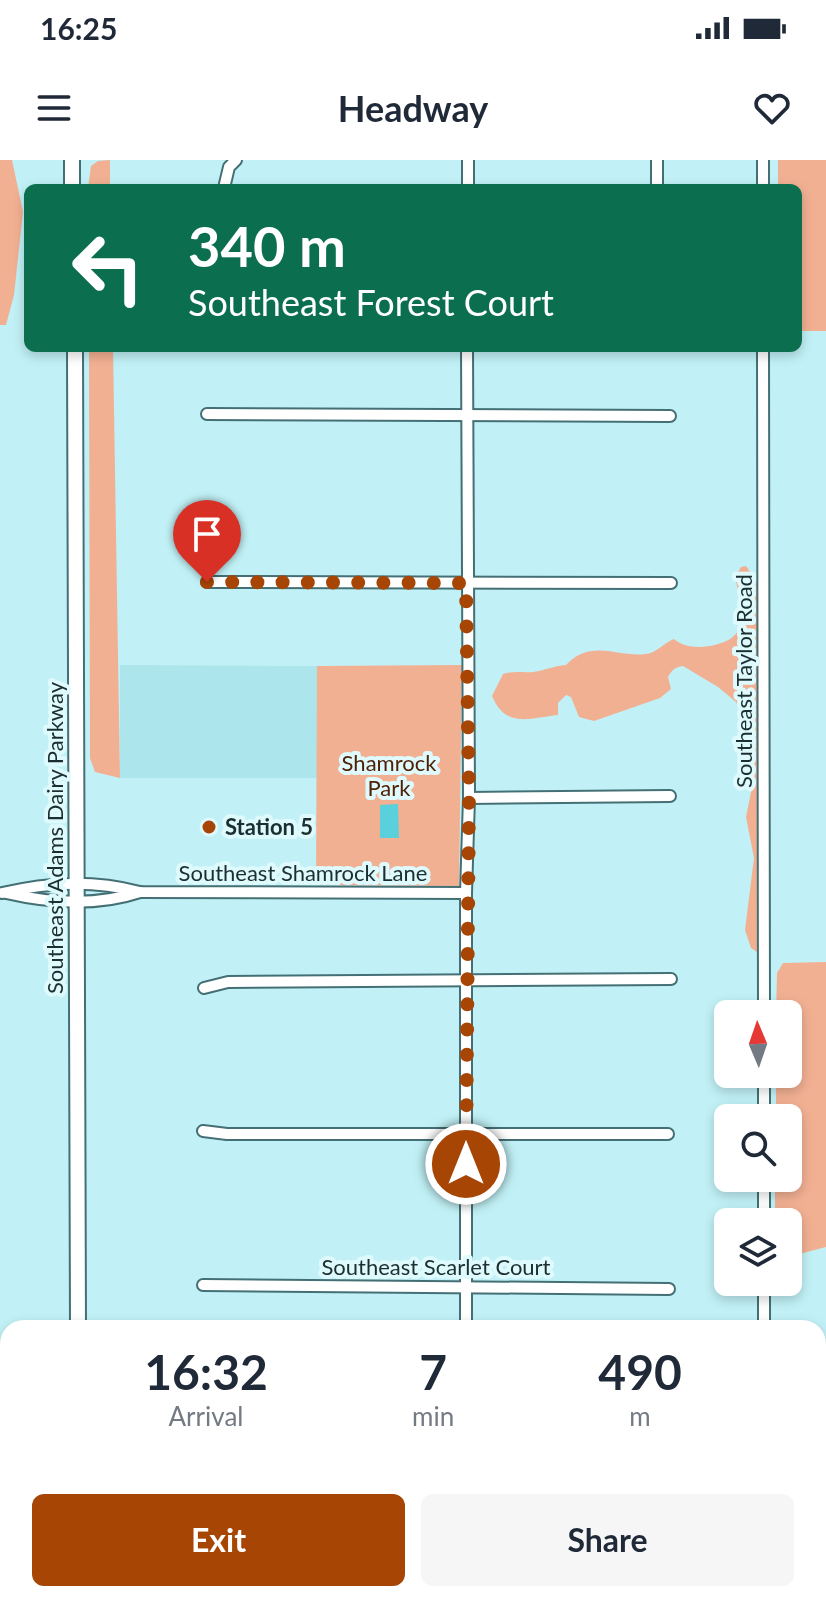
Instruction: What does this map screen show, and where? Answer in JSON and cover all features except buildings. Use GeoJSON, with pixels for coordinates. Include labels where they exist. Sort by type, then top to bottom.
{"type":"FeatureCollection","features":[{"type":"Feature","properties":{"kind":"main road"},"geometry":{"type":"LineString","coordinates":[[72,160],[72,184]]}},
{"type":"Feature","properties":{"kind":"main road","name":"Southeast Adams Dairy Parkway"},"geometry":{"type":"LineString","coordinates":[[75,352],[78,1320]]}},
{"type":"Feature","properties":{"kind":"street"},"geometry":{"type":"LineString","coordinates":[[468,160],[468,184]]}},
{"type":"Feature","properties":{"kind":"street"},"geometry":{"type":"LineString","coordinates":[[657,160],[657,184]]}},
{"type":"Feature","properties":{"kind":"street"},"geometry":{"type":"LineString","coordinates":[[763,160],[763,184]]}},
{"type":"Feature","properties":{"kind":"street"},"geometry":{"type":"LineString","coordinates":[[225,184],[229,162]]}},
{"type":"Feature","properties":{"kind":"street"},"geometry":{"type":"LineString","coordinates":[[466,1320],[466,893],[469,798],[467,352]]}},
{"type":"Feature","properties":{"kind":"street","name":"Southeast Taylor Road"},"geometry":{"type":"LineString","coordinates":[[763,352],[764,1000]]}},
{"type":"Feature","properties":{"kind":"street"},"geometry":{"type":"LineString","coordinates":[[207,414],[670,416]]}},
{"type":"Feature","properties":{"kind":"street"},"geometry":{"type":"LineString","coordinates":[[207,582],[671,583]]}},
{"type":"Feature","properties":{"kind":"street"},"geometry":{"type":"LineString","coordinates":[[469,798],[670,796]]}},
{"type":"Feature","properties":{"kind":"street","name":"Southeast Shamrock Lane"},"geometry":{"type":"LineString","coordinates":[[1,892],[77,882],[140,892],[466,893]]}},
{"type":"Feature","properties":{"kind":"street","name":"Southeast Shamrock Lane"},"geometry":{"type":"LineString","coordinates":[[1,892],[32,899],[77,901],[118,900],[140,892]]}},
{"type":"Feature","properties":{"kind":"street"},"geometry":{"type":"LineString","coordinates":[[204,988],[228,982],[671,979]]}},
{"type":"Feature","properties":{"kind":"street"},"geometry":{"type":"LineString","coordinates":[[203,1131],[227,1134],[668,1134]]}},
{"type":"Feature","properties":{"kind":"street","name":"Southeast Scarlet Court"},"geometry":{"type":"LineString","coordinates":[[203,1285],[669,1289]]}},
{"type":"Feature","properties":{"kind":"street"},"geometry":{"type":"LineString","coordinates":[[764,1296],[764,1320]]}},
{"type":"Feature","properties":{"kind":"shaded area"},"geometry":{"type":"Polygon","coordinates":[[[120,665],[317,666],[317,778],[120,778],[120,665]]]}},
{"type":"Feature","properties":{"kind":"green space"},"geometry":{"type":"Polygon","coordinates":[[[0,160],[12,160],[23,212],[14,295],[6,325],[0,325],[0,160]]]}},
{"type":"Feature","properties":{"kind":"green space"},"geometry":{"type":"Polygon","coordinates":[[[110,160],[110,184],[89,184],[91,166],[98,161],[110,160]]]}},
{"type":"Feature","properties":{"kind":"green space"},"geometry":{"type":"Polygon","coordinates":[[[778,160],[826,160],[826,331],[802,331],[802,184],[778,184],[778,160]]]}},
{"type":"Feature","properties":{"kind":"green space"},"geometry":{"type":"Polygon","coordinates":[[[89,352],[113,352],[120,778],[95,772],[90,758],[89,352]]]}},
{"type":"Feature","properties":{"kind":"green space"},"geometry":{"type":"Polygon","coordinates":[[[746,566],[759,585],[760,614],[757,641],[760,710],[757,952],[751,948],[745,930],[754,858],[746,817],[754,760],[746,721],[736,702],[683,666],[671,672],[668,677],[671,689],[660,698],[594,721],[579,717],[571,697],[566,695],[558,703],[558,715],[528,719],[504,713],[492,696],[503,674],[534,672],[566,665],[585,652],[635,655],[653,652],[674,639],[701,647],[730,639],[740,628],[747,609],[748,604],[738,590],[735,577],[741,567],[746,566]]]}},
{"type":"Feature","properties":{"kind":"green space","name":"Shamrock Park"},"geometry":{"type":"Polygon","coordinates":[[[462,665],[459,886],[316,885],[317,666],[462,665]]]}},
{"type":"Feature","properties":{"kind":"green space"},"geometry":{"type":"Polygon","coordinates":[[[826,962],[826,1247],[802,1253],[802,1208],[775,1208],[775,1192],[802,1192],[802,1104],[776,1104],[776,1088],[802,1088],[802,1000],[776,1000],[777,973],[783,963],[826,962]]]}},
{"type":"Feature","properties":{"kind":"water"},"geometry":{"type":"Polygon","coordinates":[[[398,804],[399,838],[380,838],[380,805],[398,804]]]}},
{"type":"Feature","properties":{"kind":"place","name":"Station 5"},"geometry":{"type":"Point","coordinates":[209,827]}},
{"type":"Feature","properties":{"kind":"route"},"geometry":{"type":"LineString","coordinates":[[207,582],[466,583],[469,798],[466,1164]]}}]}
